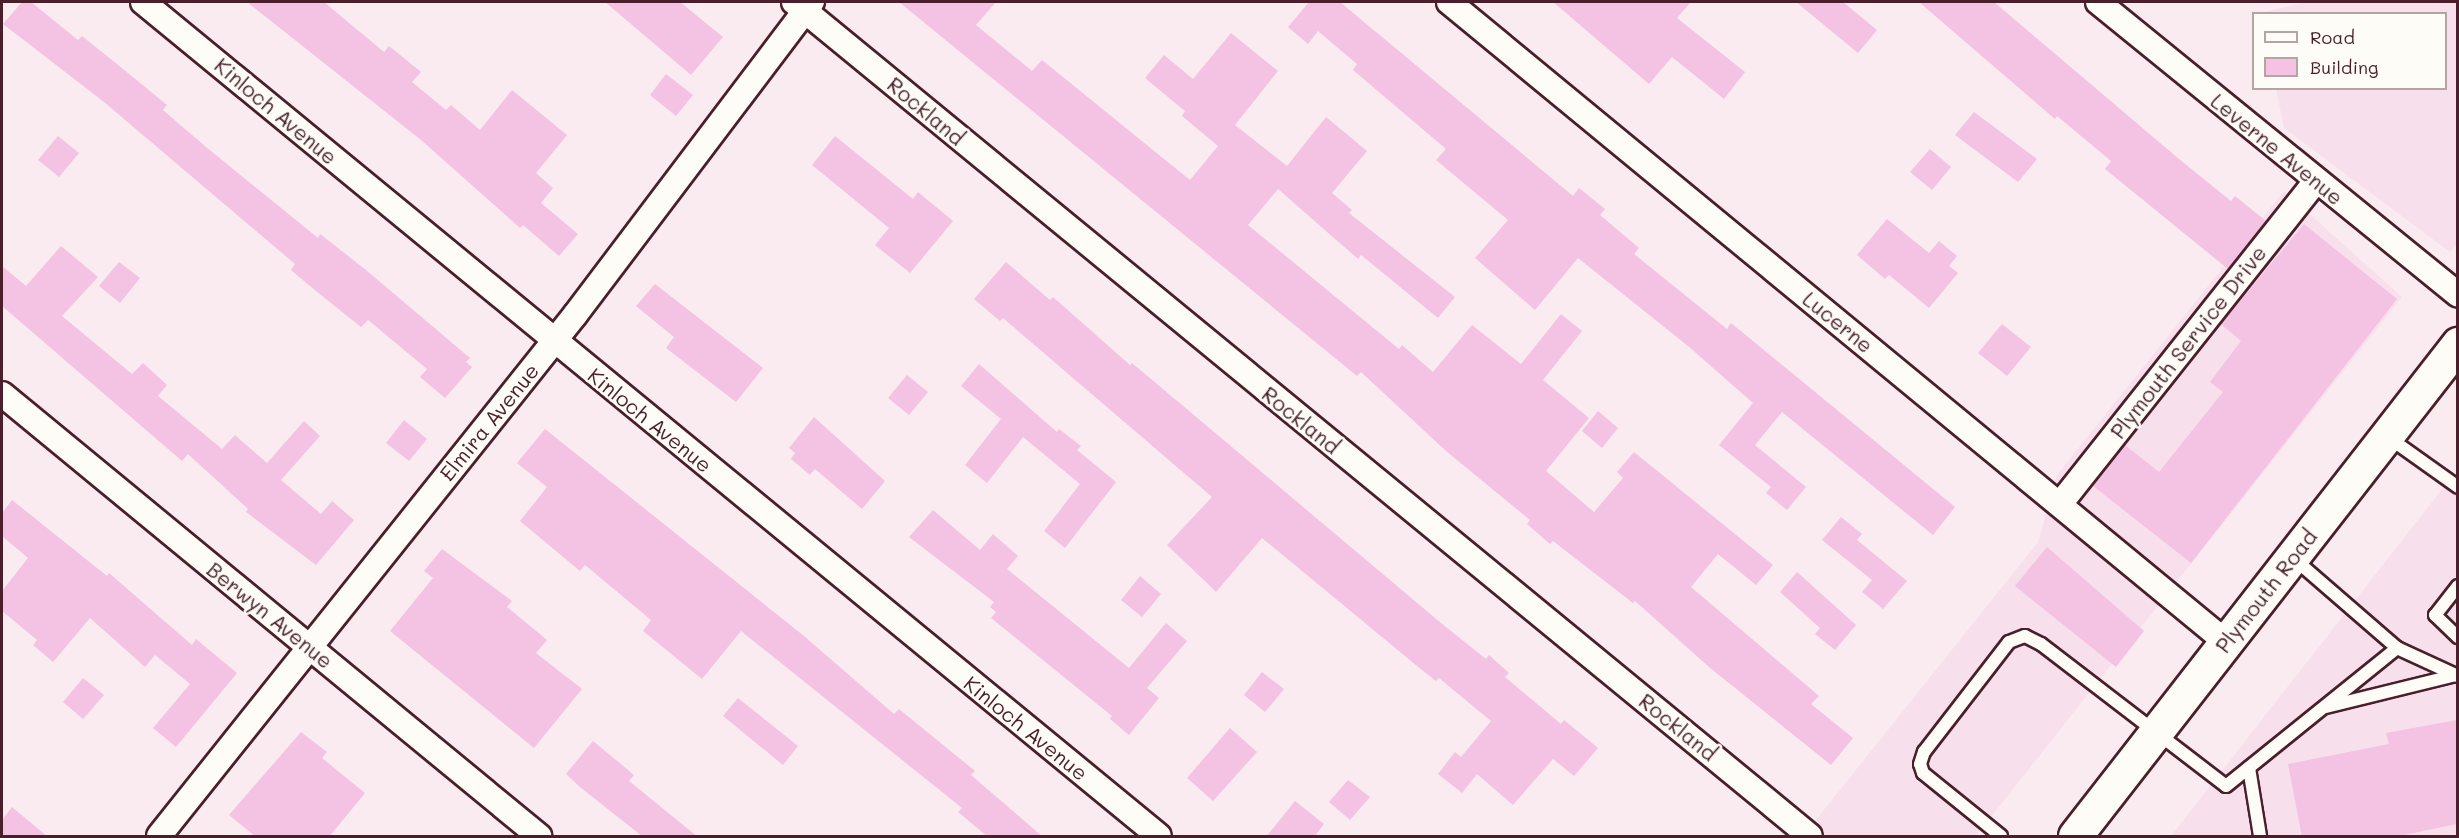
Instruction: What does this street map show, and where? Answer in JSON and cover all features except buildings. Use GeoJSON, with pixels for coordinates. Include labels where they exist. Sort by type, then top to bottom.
{"type":"FeatureCollection","features":[{"type":"Feature","properties":{"kind":"main road","name":"Plymouth Road"},"geometry":{"type":"LineString","coordinates":[[2074,837],[2457,344]]}},
{"type":"Feature","properties":{"kind":"street","name":"Kinloch Avenue"},"geometry":{"type":"LineString","coordinates":[[143,2],[1159,837]]}},
{"type":"Feature","properties":{"kind":"street","name":"Lucerne"},"geometry":{"type":"LineString","coordinates":[[1449,2],[2226,642]]}},
{"type":"Feature","properties":{"kind":"street","name":"Leverne Avenue"},"geometry":{"type":"LineString","coordinates":[[2098,2],[2457,295]]}},
{"type":"Feature","properties":{"kind":"street","name":"Elmira Avenue"},"geometry":{"type":"LineString","coordinates":[[159,837],[554,341],[804,4]]}},
{"type":"Feature","properties":{"kind":"street","name":"Rockland"},"geometry":{"type":"LineString","coordinates":[[804,4],[1810,837]]}},
{"type":"Feature","properties":{"kind":"street","name":"Plymouth Service Drive"},"geometry":{"type":"LineString","coordinates":[[2060,504],[2316,181]]}},
{"type":"Feature","properties":{"kind":"street","name":"Berwyn Avenue"},"geometry":{"type":"LineString","coordinates":[[2,394],[539,837]]}},
{"type":"Feature","properties":{"kind":"lane"},"geometry":{"type":"LineString","coordinates":[[2386,436],[2457,487]]}},
{"type":"Feature","properties":{"kind":"lane"},"geometry":{"type":"LineString","coordinates":[[2292,557],[2397,648],[2457,675]]}},
{"type":"Feature","properties":{"kind":"lane"},"geometry":{"type":"LineString","coordinates":[[2457,586],[2435,615],[2457,637]]}},
{"type":"Feature","properties":{"kind":"lane"},"geometry":{"type":"LineString","coordinates":[[2001,837],[1923,773],[1920,764],[1924,752],[2009,642],[2025,636],[2041,644],[2226,786],[2397,648]]}},
{"type":"Feature","properties":{"kind":"lane"},"geometry":{"type":"LineString","coordinates":[[2322,708],[2457,675]]}},
{"type":"Feature","properties":{"kind":"lane"},"geometry":{"type":"LineString","coordinates":[[2249,768],[2260,837]]}},
{"type":"Feature","properties":{"kind":"shaded area"},"geometry":{"type":"Polygon","coordinates":[[[2306,2],[2457,2],[2458,243],[2450,252],[2284,128],[2276,90],[2447,90],[2447,12],[2265,12],[2306,2]]]}},
{"type":"Feature","properties":{"kind":"shaded area"},"geometry":{"type":"Polygon","coordinates":[[[2284,191],[2402,297],[1976,836],[1803,836],[2038,542],[2057,475],[2284,191]]]}},
{"type":"Feature","properties":{"kind":"shaded area"},"geometry":{"type":"Polygon","coordinates":[[[2457,470],[2457,836],[2171,836],[2457,470]]]}}]}
